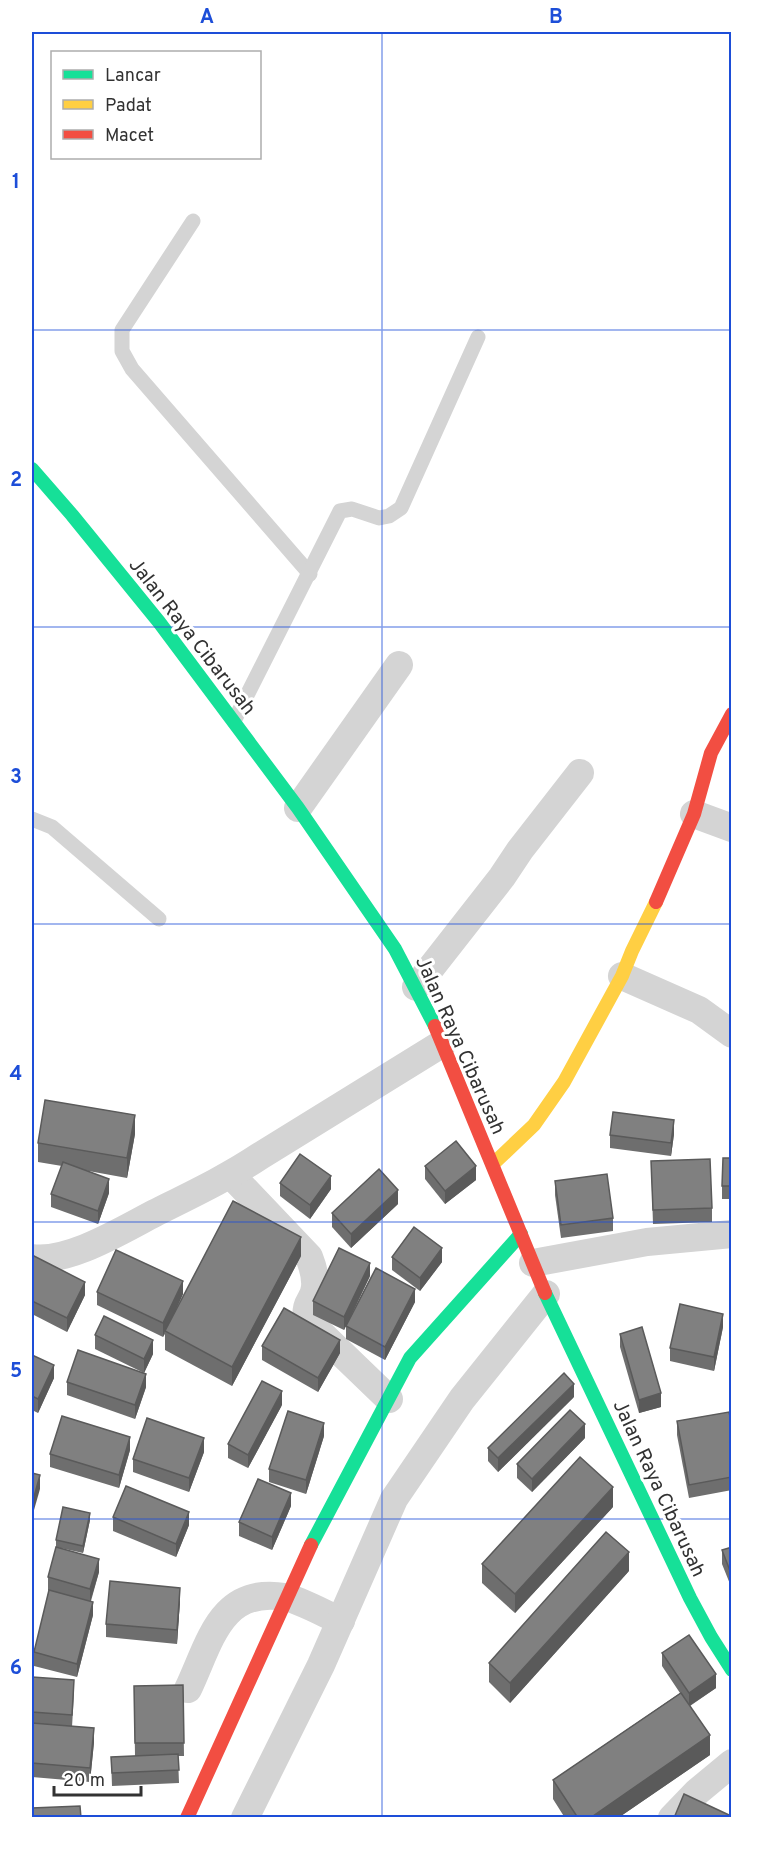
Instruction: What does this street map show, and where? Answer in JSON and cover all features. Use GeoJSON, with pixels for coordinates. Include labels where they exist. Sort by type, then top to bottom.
{"type":"FeatureCollection","features":[{"type":"Feature","properties":{"kind":"main road","name":"Jalan Raya Cibarusah"},"geometry":{"type":"LineString","coordinates":[[32,469],[159,622],[234,721],[298,808],[395,949],[443,1043],[546,1294],[690,1598],[732,1670]]}},
{"type":"Feature","properties":{"kind":"main road"},"geometry":{"type":"LineString","coordinates":[[493,1164],[534,1125],[564,1082],[622,976],[694,814],[711,753],[732,714]]}},
{"type":"Feature","properties":{"kind":"main road"},"geometry":{"type":"LineString","coordinates":[[187,1818],[307,1553],[410,1359],[521,1234]]}},
{"type":"Feature","properties":{"kind":"street"},"geometry":{"type":"LineString","coordinates":[[298,808],[399,665]]}},
{"type":"Feature","properties":{"kind":"street"},"geometry":{"type":"LineString","coordinates":[[416,987],[580,773]]}},
{"type":"Feature","properties":{"kind":"street"},"geometry":{"type":"LineString","coordinates":[[694,814],[732,828]]}},
{"type":"Feature","properties":{"kind":"street"},"geometry":{"type":"LineString","coordinates":[[622,976],[699,1010],[732,1034]]}},
{"type":"Feature","properties":{"kind":"street"},"geometry":{"type":"LineString","coordinates":[[32,1258],[44,1259],[96,1243],[231,1175],[443,1043]]}},
{"type":"Feature","properties":{"kind":"street"},"geometry":{"type":"LineString","coordinates":[[231,1175],[309,1257],[314,1270],[315,1289],[306,1309],[307,1320],[389,1399]]}},
{"type":"Feature","properties":{"kind":"street"},"geometry":{"type":"LineString","coordinates":[[533,1263],[647,1242],[732,1234]]}},
{"type":"Feature","properties":{"kind":"street"},"geometry":{"type":"LineString","coordinates":[[245,1818],[321,1665],[394,1499],[462,1399],[546,1294]]}},
{"type":"Feature","properties":{"kind":"street"},"geometry":{"type":"LineString","coordinates":[[188,1689],[215,1629],[237,1603],[260,1595],[287,1597],[341,1621]]}},
{"type":"Feature","properties":{"kind":"street"},"geometry":{"type":"LineString","coordinates":[[672,1818],[714,1776],[732,1763]]}},
{"type":"Feature","properties":{"kind":"lane"},"geometry":{"type":"LineString","coordinates":[[193,221],[122,330],[122,351],[132,369],[310,574]]}},
{"type":"Feature","properties":{"kind":"lane"},"geometry":{"type":"LineString","coordinates":[[234,721],[340,512],[352,509],[380,518],[389,516],[401,508],[478,337]]}},
{"type":"Feature","properties":{"kind":"lane"},"geometry":{"type":"LineString","coordinates":[[32,819],[52,827],[159,919]]}},
{"type":"Feature","properties":{"kind":"building"},"geometry":{"type":"Polygon","coordinates":[[[45,1100],[135,1115],[127,1158],[38,1143],[45,1100]]]}},
{"type":"Feature","properties":{"kind":"building"},"geometry":{"type":"Polygon","coordinates":[[[613,1112],[674,1120],[671,1143],[610,1135],[613,1112]]]}},
{"type":"Feature","properties":{"kind":"building"},"geometry":{"type":"Polygon","coordinates":[[[456,1141],[476,1166],[445,1191],[425,1166],[456,1141]]]}},
{"type":"Feature","properties":{"kind":"building"},"geometry":{"type":"Polygon","coordinates":[[[300,1154],[331,1176],[310,1205],[280,1183],[300,1154]]]}},
{"type":"Feature","properties":{"kind":"building"},"geometry":{"type":"Polygon","coordinates":[[[723,1158],[732,1158],[732,1186],[722,1186],[723,1158]]]}},
{"type":"Feature","properties":{"kind":"building"},"geometry":{"type":"Polygon","coordinates":[[[710,1159],[712,1208],[653,1210],[651,1161],[710,1159]]]}},
{"type":"Feature","properties":{"kind":"building"},"geometry":{"type":"Polygon","coordinates":[[[63,1162],[109,1179],[98,1211],[51,1194],[63,1162]]]}},
{"type":"Feature","properties":{"kind":"building"},"geometry":{"type":"Polygon","coordinates":[[[379,1169],[398,1190],[351,1234],[332,1213],[379,1169]]]}},
{"type":"Feature","properties":{"kind":"building"},"geometry":{"type":"Polygon","coordinates":[[[607,1174],[613,1218],[561,1225],[555,1181],[607,1174]]]}},
{"type":"Feature","properties":{"kind":"building"},"geometry":{"type":"Polygon","coordinates":[[[233,1201],[301,1237],[232,1367],[165,1331],[233,1201]]]}},
{"type":"Feature","properties":{"kind":"building"},"geometry":{"type":"Polygon","coordinates":[[[414,1227],[442,1248],[420,1278],[392,1257],[414,1227]]]}},
{"type":"Feature","properties":{"kind":"building"},"geometry":{"type":"Polygon","coordinates":[[[730,1247],[732,1247],[732,1281],[730,1247]]]}},
{"type":"Feature","properties":{"kind":"building"},"geometry":{"type":"Polygon","coordinates":[[[339,1248],[370,1263],[344,1317],[313,1301],[339,1248]]]}},
{"type":"Feature","properties":{"kind":"building"},"geometry":{"type":"Polygon","coordinates":[[[116,1250],[183,1281],[163,1323],[97,1292],[116,1250]]]}},
{"type":"Feature","properties":{"kind":"building"},"geometry":{"type":"Polygon","coordinates":[[[32,1255],[85,1282],[67,1318],[32,1301],[32,1255]]]}},
{"type":"Feature","properties":{"kind":"building"},"geometry":{"type":"Polygon","coordinates":[[[376,1268],[415,1289],[385,1347],[346,1326],[376,1268]]]}},
{"type":"Feature","properties":{"kind":"building"},"geometry":{"type":"Polygon","coordinates":[[[680,1304],[723,1314],[714,1357],[670,1348],[680,1304]]]}},
{"type":"Feature","properties":{"kind":"building"},"geometry":{"type":"Polygon","coordinates":[[[284,1308],[340,1340],[318,1378],[262,1346],[284,1308]]]}},
{"type":"Feature","properties":{"kind":"building"},"geometry":{"type":"Polygon","coordinates":[[[104,1316],[153,1340],[144,1359],[95,1335],[104,1316]]]}},
{"type":"Feature","properties":{"kind":"building"},"geometry":{"type":"Polygon","coordinates":[[[642,1327],[661,1393],[639,1400],[620,1334],[642,1327]]]}},
{"type":"Feature","properties":{"kind":"building"},"geometry":{"type":"Polygon","coordinates":[[[78,1350],[146,1374],[135,1405],[67,1382],[78,1350]]]}},
{"type":"Feature","properties":{"kind":"building"},"geometry":{"type":"Polygon","coordinates":[[[32,1355],[54,1365],[38,1399],[32,1396],[32,1355]]]}},
{"type":"Feature","properties":{"kind":"building"},"geometry":{"type":"Polygon","coordinates":[[[564,1373],[574,1384],[498,1458],[488,1448],[564,1373]]]}},
{"type":"Feature","properties":{"kind":"building"},"geometry":{"type":"Polygon","coordinates":[[[262,1381],[282,1391],[248,1455],[228,1444],[262,1381]]]}},
{"type":"Feature","properties":{"kind":"building"},"geometry":{"type":"Polygon","coordinates":[[[570,1410],[585,1424],[532,1479],[517,1464],[570,1410]]]}},
{"type":"Feature","properties":{"kind":"building"},"geometry":{"type":"Polygon","coordinates":[[[288,1411],[324,1423],[306,1480],[269,1469],[288,1411]]]}},
{"type":"Feature","properties":{"kind":"building"},"geometry":{"type":"Polygon","coordinates":[[[729,1412],[732,1425],[732,1477],[689,1485],[677,1421],[729,1412]]]}},
{"type":"Feature","properties":{"kind":"building"},"geometry":{"type":"Polygon","coordinates":[[[62,1416],[130,1437],[119,1475],[50,1454],[62,1416]]]}},
{"type":"Feature","properties":{"kind":"building"},"geometry":{"type":"Polygon","coordinates":[[[147,1418],[204,1438],[189,1478],[133,1459],[147,1418]]]}},
{"type":"Feature","properties":{"kind":"building"},"geometry":{"type":"Polygon","coordinates":[[[580,1457],[613,1487],[515,1594],[482,1564],[580,1457]]]}},
{"type":"Feature","properties":{"kind":"building"},"geometry":{"type":"Polygon","coordinates":[[[32,1473],[40,1475],[32,1504],[32,1473]]]}},
{"type":"Feature","properties":{"kind":"building"},"geometry":{"type":"Polygon","coordinates":[[[258,1479],[291,1493],[272,1537],[239,1522],[258,1479]]]}},
{"type":"Feature","properties":{"kind":"building"},"geometry":{"type":"Polygon","coordinates":[[[126,1486],[189,1512],[176,1544],[113,1517],[126,1486]]]}},
{"type":"Feature","properties":{"kind":"building"},"geometry":{"type":"Polygon","coordinates":[[[63,1507],[90,1513],[83,1546],[56,1540],[63,1507]]]}},
{"type":"Feature","properties":{"kind":"building"},"geometry":{"type":"Polygon","coordinates":[[[606,1532],[629,1552],[510,1683],[489,1663],[606,1532]]]}},
{"type":"Feature","properties":{"kind":"building"},"geometry":{"type":"Polygon","coordinates":[[[56,1547],[99,1559],[90,1589],[48,1577],[56,1547]]]}},
{"type":"Feature","properties":{"kind":"building"},"geometry":{"type":"Polygon","coordinates":[[[732,1547],[732,1576],[722,1550],[732,1547]]]}},
{"type":"Feature","properties":{"kind":"building"},"geometry":{"type":"Polygon","coordinates":[[[110,1581],[180,1588],[177,1630],[106,1624],[110,1581]]]}},
{"type":"Feature","properties":{"kind":"building"},"geometry":{"type":"Polygon","coordinates":[[[49,1590],[93,1602],[77,1664],[34,1652],[49,1590]]]}},
{"type":"Feature","properties":{"kind":"building"},"geometry":{"type":"Polygon","coordinates":[[[689,1635],[716,1674],[689,1693],[662,1653],[689,1635]]]}},
{"type":"Feature","properties":{"kind":"building"},"geometry":{"type":"Polygon","coordinates":[[[32,1677],[74,1680],[72,1715],[32,1712],[32,1677]]]}},
{"type":"Feature","properties":{"kind":"building"},"geometry":{"type":"Polygon","coordinates":[[[183,1685],[184,1743],[135,1743],[134,1686],[183,1685]]]}},
{"type":"Feature","properties":{"kind":"building"},"geometry":{"type":"Polygon","coordinates":[[[681,1693],[710,1735],[590,1818],[578,1818],[553,1780],[681,1693]]]}},
{"type":"Feature","properties":{"kind":"building"},"geometry":{"type":"Polygon","coordinates":[[[32,1723],[94,1728],[90,1768],[32,1763],[32,1723]]]}},
{"type":"Feature","properties":{"kind":"building"},"geometry":{"type":"Polygon","coordinates":[[[178,1754],[179,1770],[112,1773],[111,1757],[178,1754]]]}},
{"type":"Feature","properties":{"kind":"building"},"geometry":{"type":"Polygon","coordinates":[[[684,1794],[729,1815],[728,1818],[674,1818],[684,1794]]]}},
{"type":"Feature","properties":{"kind":"building"},"geometry":{"type":"Polygon","coordinates":[[[80,1806],[81,1818],[32,1818],[32,1808],[80,1806]]]}},
{"type":"Feature","properties":{"kind":"traffic: fast"},"geometry":{"type":"LineString","coordinates":[[32,469],[159,622],[298,808],[395,949],[435,1026]]}},
{"type":"Feature","properties":{"kind":"traffic: fast"},"geometry":{"type":"LineString","coordinates":[[311,1545],[410,1358],[521,1234]]}},
{"type":"Feature","properties":{"kind":"traffic: fast"},"geometry":{"type":"LineString","coordinates":[[545,1293],[690,1598],[732,1670]]}},
{"type":"Feature","properties":{"kind":"traffic: slow"},"geometry":{"type":"LineString","coordinates":[[493,1164],[534,1125],[564,1082],[622,976],[656,902]]}},
{"type":"Feature","properties":{"kind":"traffic: jam"},"geometry":{"type":"LineString","coordinates":[[656,902],[694,814],[711,753],[732,714]]}},
{"type":"Feature","properties":{"kind":"traffic: jam"},"geometry":{"type":"LineString","coordinates":[[435,1026],[545,1293]]}},
{"type":"Feature","properties":{"kind":"traffic: jam"},"geometry":{"type":"LineString","coordinates":[[187,1818],[311,1545]]}}]}
